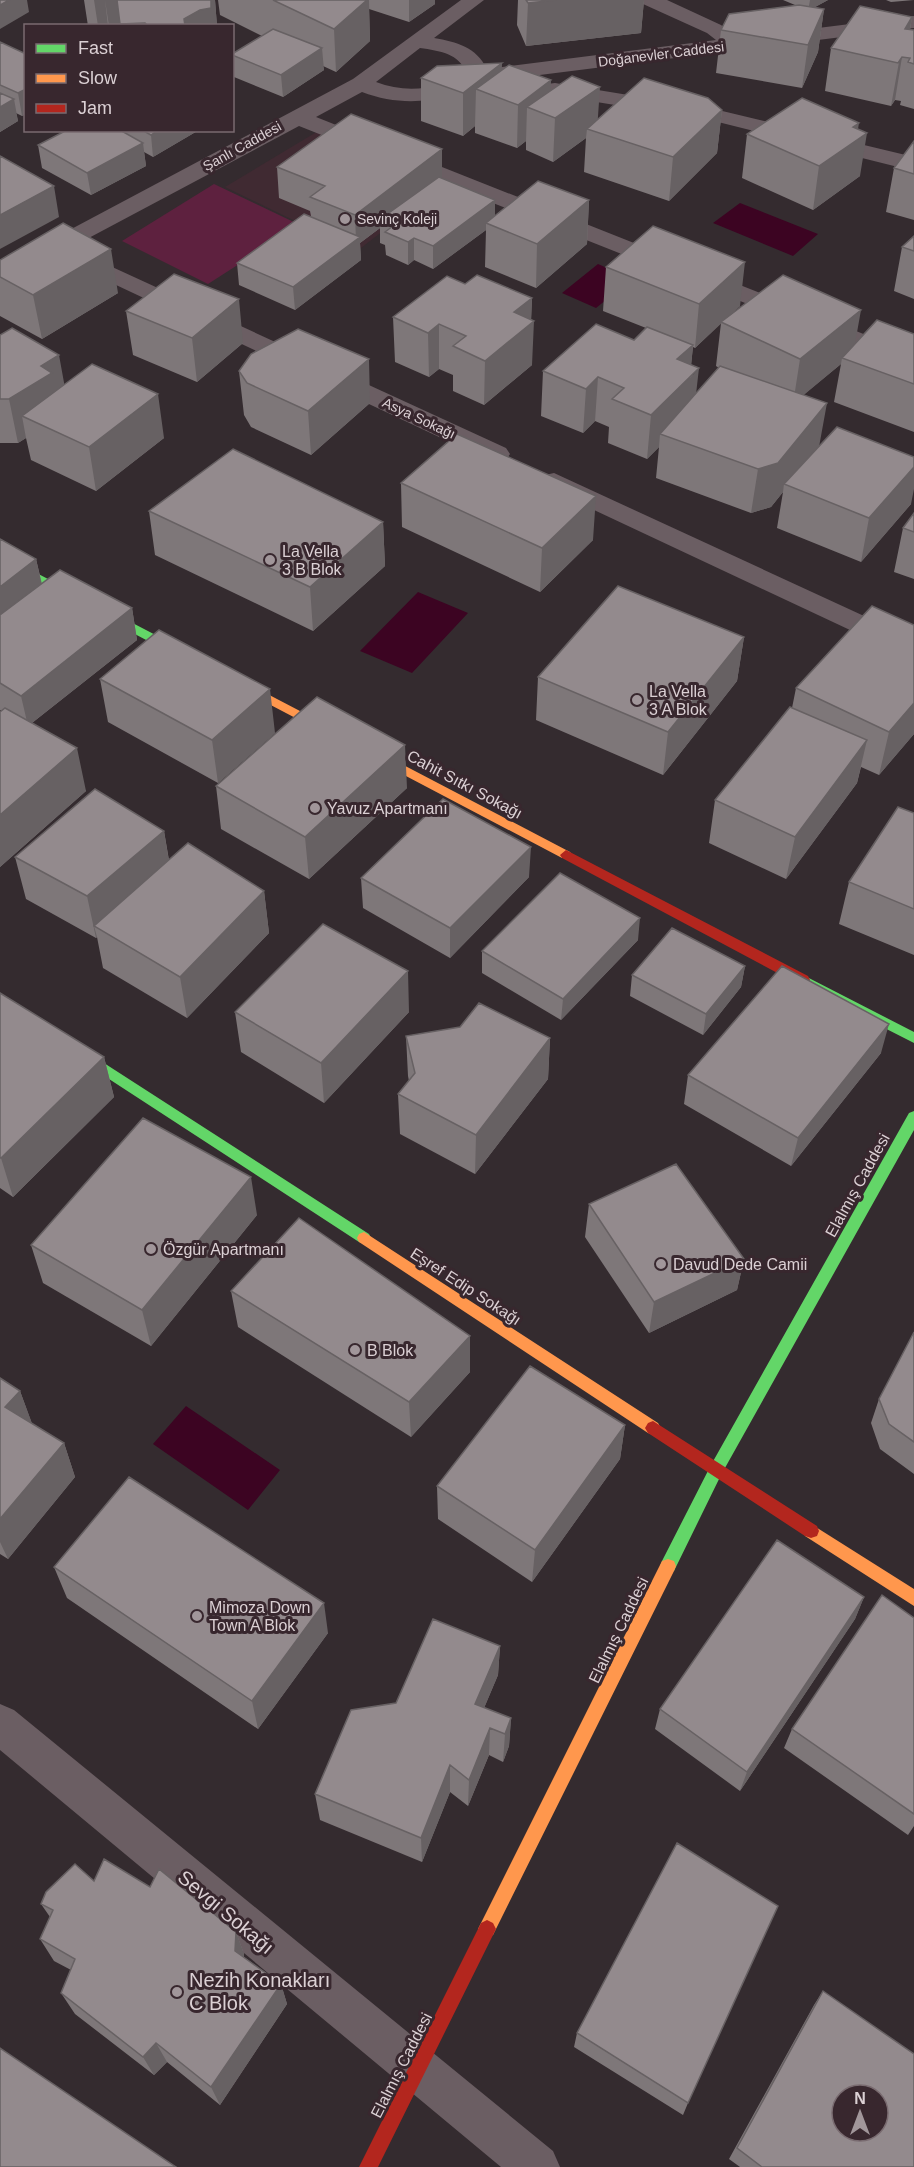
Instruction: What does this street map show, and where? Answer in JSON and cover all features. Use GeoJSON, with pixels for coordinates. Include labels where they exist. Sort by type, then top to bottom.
{"type":"FeatureCollection","features":[{"type":"Feature","properties":{"kind":"street","name":"Şanlı Caddesi"},"geometry":{"type":"LineString","coordinates":[[0,276],[361,84],[474,0]]}},
{"type":"Feature","properties":{"kind":"street"},"geometry":{"type":"LineString","coordinates":[[650,0],[714,29],[735,45]]}},
{"type":"Feature","properties":{"kind":"street","name":"Doğanevler Caddesi"},"geometry":{"type":"LineString","coordinates":[[361,84],[396,95],[434,93],[459,88],[479,76],[914,22]]}},
{"type":"Feature","properties":{"kind":"street"},"geometry":{"type":"LineString","coordinates":[[863,30],[914,43]]}},
{"type":"Feature","properties":{"kind":"street"},"geometry":{"type":"LineString","coordinates":[[416,41],[450,47],[467,55],[476,64],[479,76],[714,115],[914,164]]}},
{"type":"Feature","properties":{"kind":"street"},"geometry":{"type":"LineString","coordinates":[[297,117],[914,363]]}},
{"type":"Feature","properties":{"kind":"street","name":"Asya Sokağı"},"geometry":{"type":"LineString","coordinates":[[55,248],[914,650]]}},
{"type":"Feature","properties":{"kind":"street"},"geometry":{"type":"LineString","coordinates":[[0,558],[200,663]]}},
{"type":"Feature","properties":{"kind":"street","name":"Cahit Sıtkı Sokağı"},"geometry":{"type":"LineString","coordinates":[[221,674],[914,1038]]}},
{"type":"Feature","properties":{"kind":"street","name":"Eşref Edip Sokağı"},"geometry":{"type":"LineString","coordinates":[[0,1001],[914,1598]]}},
{"type":"Feature","properties":{"kind":"street","name":"Elalmış Caddesi"},"geometry":{"type":"LineString","coordinates":[[368,2167],[716,1470],[914,1117]]}},
{"type":"Feature","properties":{"kind":"street","name":"Sevgi Sokağı"},"geometry":{"type":"LineString","coordinates":[[0,1724],[537,2167]]}},
{"type":"Feature","properties":{"kind":"shaded area","name":"Sevinç Koleji"},"geometry":{"type":"Polygon","coordinates":[[[320,130],[448,181],[357,251],[225,187],[320,130]]]}},
{"type":"Feature","properties":{"kind":"shaded area"},"geometry":{"type":"Polygon","coordinates":[[[214,184],[300,225],[208,284],[122,241],[214,184]]]}},
{"type":"Feature","properties":{"kind":"shaded area"},"geometry":{"type":"Polygon","coordinates":[[[740,203],[818,234],[793,256],[713,223],[740,203]]]}},
{"type":"Feature","properties":{"kind":"shaded area"},"geometry":{"type":"Polygon","coordinates":[[[598,264],[632,279],[596,308],[562,293],[598,264]]]}},
{"type":"Feature","properties":{"kind":"shaded area"},"geometry":{"type":"Polygon","coordinates":[[[418,592],[468,613],[412,673],[360,651],[418,592]]]}},
{"type":"Feature","properties":{"kind":"shaded area"},"geometry":{"type":"Polygon","coordinates":[[[186,1406],[280,1470],[248,1510],[153,1444],[186,1406]]]}},
{"type":"Feature","properties":{"kind":"building"},"geometry":{"type":"Polygon","coordinates":[[[117,0],[211,0],[211,8],[200,10],[184,19],[185,24],[120,24],[117,0]]]}},
{"type":"Feature","properties":{"kind":"building"},"geometry":{"type":"Polygon","coordinates":[[[273,0],[367,0],[334,29],[273,0]]]}},
{"type":"Feature","properties":{"kind":"building"},"geometry":{"type":"Polygon","coordinates":[[[526,0],[556,0],[528,3],[526,0]]]}},
{"type":"Feature","properties":{"kind":"building"},"geometry":{"type":"Polygon","coordinates":[[[799,5],[824,9],[808,45],[721,30],[729,14],[799,5]]]}},
{"type":"Feature","properties":{"kind":"building"},"geometry":{"type":"Polygon","coordinates":[[[860,6],[912,17],[905,29],[914,30],[914,64],[908,62],[910,58],[902,57],[898,63],[831,48],[860,6]]]}},
{"type":"Feature","properties":{"kind":"building"},"geometry":{"type":"Polygon","coordinates":[[[273,29],[322,48],[281,75],[234,56],[234,53],[273,29]]]}},
{"type":"Feature","properties":{"kind":"building"},"geometry":{"type":"Polygon","coordinates":[[[0,42],[24,53],[24,90],[18,93],[0,85],[0,42]]]}},
{"type":"Feature","properties":{"kind":"building"},"geometry":{"type":"Polygon","coordinates":[[[502,63],[463,93],[421,78],[437,66],[502,63]]]}},
{"type":"Feature","properties":{"kind":"building"},"geometry":{"type":"Polygon","coordinates":[[[509,65],[551,80],[518,105],[476,89],[509,65]]]}},
{"type":"Feature","properties":{"kind":"building"},"geometry":{"type":"Polygon","coordinates":[[[572,76],[600,87],[555,118],[527,107],[572,76]]]}},
{"type":"Feature","properties":{"kind":"building"},"geometry":{"type":"Polygon","coordinates":[[[644,78],[708,98],[722,110],[673,157],[587,129],[644,78]]]}},
{"type":"Feature","properties":{"kind":"building"},"geometry":{"type":"Polygon","coordinates":[[[0,93],[14,99],[0,107],[0,93]]]}},
{"type":"Feature","properties":{"kind":"building"},"geometry":{"type":"Polygon","coordinates":[[[802,98],[859,123],[853,127],[867,133],[819,166],[747,134],[802,98]]]}},
{"type":"Feature","properties":{"kind":"building"},"geometry":{"type":"Polygon","coordinates":[[[351,114],[442,149],[355,215],[310,197],[325,186],[277,167],[351,114]]]}},
{"type":"Feature","properties":{"kind":"building"},"geometry":{"type":"Polygon","coordinates":[[[63,132],[124,132],[143,143],[87,173],[38,145],[63,132]]]}},
{"type":"Feature","properties":{"kind":"building"},"geometry":{"type":"Polygon","coordinates":[[[914,141],[914,174],[894,168],[914,141]]]}},
{"type":"Feature","properties":{"kind":"building"},"geometry":{"type":"Polygon","coordinates":[[[0,156],[54,186],[0,215],[0,156]]]}},
{"type":"Feature","properties":{"kind":"building"},"geometry":{"type":"Polygon","coordinates":[[[439,177],[495,200],[433,246],[414,238],[408,242],[385,232],[393,226],[379,220],[439,177]]]}},
{"type":"Feature","properties":{"kind":"building"},"geometry":{"type":"Polygon","coordinates":[[[538,181],[589,200],[537,244],[486,223],[538,181]]]}},
{"type":"Feature","properties":{"kind":"building"},"geometry":{"type":"Polygon","coordinates":[[[304,214],[360,237],[293,287],[237,263],[304,214]]]}},
{"type":"Feature","properties":{"kind":"building"},"geometry":{"type":"Polygon","coordinates":[[[63,223],[111,249],[33,295],[0,277],[0,260],[63,223]]]}},
{"type":"Feature","properties":{"kind":"building"},"geometry":{"type":"Polygon","coordinates":[[[653,226],[745,262],[699,304],[606,267],[653,226]]]}},
{"type":"Feature","properties":{"kind":"building"},"geometry":{"type":"Polygon","coordinates":[[[914,236],[914,251],[902,247],[914,236]]]}},
{"type":"Feature","properties":{"kind":"building"},"geometry":{"type":"Polygon","coordinates":[[[174,274],[239,299],[192,338],[126,311],[174,274]]]}},
{"type":"Feature","properties":{"kind":"building"},"geometry":{"type":"Polygon","coordinates":[[[477,275],[532,298],[514,312],[534,321],[485,361],[453,346],[466,336],[439,324],[428,333],[393,317],[447,276],[465,284],[477,275]]]}},
{"type":"Feature","properties":{"kind":"building"},"geometry":{"type":"Polygon","coordinates":[[[783,275],[861,310],[800,359],[721,322],[783,275]]]}},
{"type":"Feature","properties":{"kind":"building"},"geometry":{"type":"Polygon","coordinates":[[[877,320],[914,334],[914,384],[842,358],[877,320]]]}},
{"type":"Feature","properties":{"kind":"building"},"geometry":{"type":"Polygon","coordinates":[[[596,324],[634,340],[647,327],[693,345],[677,359],[699,368],[651,415],[612,399],[624,388],[598,377],[586,389],[543,371],[596,324]]]}},
{"type":"Feature","properties":{"kind":"building"},"geometry":{"type":"Polygon","coordinates":[[[12,328],[59,355],[41,366],[52,373],[9,399],[0,399],[0,335],[12,328]]]}},
{"type":"Feature","properties":{"kind":"building"},"geometry":{"type":"Polygon","coordinates":[[[298,329],[369,359],[308,411],[247,383],[239,371],[251,354],[298,329]]]}},
{"type":"Feature","properties":{"kind":"building"},"geometry":{"type":"Polygon","coordinates":[[[92,364],[158,394],[89,447],[22,416],[92,364]]]}},
{"type":"Feature","properties":{"kind":"building"},"geometry":{"type":"Polygon","coordinates":[[[720,366],[827,403],[778,463],[758,469],[660,434],[720,366]]]}},
{"type":"Feature","properties":{"kind":"building"},"geometry":{"type":"Polygon","coordinates":[[[837,427],[914,457],[914,467],[869,518],[784,484],[837,427]]]}},
{"type":"Feature","properties":{"kind":"building"},"geometry":{"type":"Polygon","coordinates":[[[457,434],[596,496],[542,548],[401,483],[457,434]]]}},
{"type":"Feature","properties":{"kind":"building"},"geometry":{"type":"Polygon","coordinates":[[[233,449],[383,522],[310,587],[149,511],[233,449]]]}},
{"type":"Feature","properties":{"kind":"building"},"geometry":{"type":"Polygon","coordinates":[[[914,513],[914,532],[903,528],[914,513]]]}},
{"type":"Feature","properties":{"kind":"building"},"geometry":{"type":"Polygon","coordinates":[[[0,539],[36,559],[0,587],[0,539]]]}},
{"type":"Feature","properties":{"kind":"building"},"geometry":{"type":"Polygon","coordinates":[[[60,570],[132,608],[21,696],[0,683],[0,615],[60,570]]]}},
{"type":"Feature","properties":{"kind":"building"},"geometry":{"type":"Polygon","coordinates":[[[618,586],[744,637],[668,732],[538,677],[618,586]]]}},
{"type":"Feature","properties":{"kind":"building"},"geometry":{"type":"Polygon","coordinates":[[[872,606],[914,625],[914,703],[889,732],[796,688],[872,606]]]}},
{"type":"Feature","properties":{"kind":"building"},"geometry":{"type":"Polygon","coordinates":[[[159,630],[270,689],[212,740],[100,679],[159,630]]]}},
{"type":"Feature","properties":{"kind":"building"},"geometry":{"type":"Polygon","coordinates":[[[317,697],[405,745],[305,837],[216,786],[317,697]]]}},
{"type":"Feature","properties":{"kind":"building"},"geometry":{"type":"Polygon","coordinates":[[[790,707],[867,740],[795,837],[715,800],[790,707]]]}},
{"type":"Feature","properties":{"kind":"building"},"geometry":{"type":"Polygon","coordinates":[[[5,708],[77,748],[0,815],[0,712],[5,708]]]}},
{"type":"Feature","properties":{"kind":"building"},"geometry":{"type":"Polygon","coordinates":[[[95,789],[164,831],[87,896],[15,857],[95,789]]]}},
{"type":"Feature","properties":{"kind":"building"},"geometry":{"type":"Polygon","coordinates":[[[443,799],[531,847],[450,928],[361,878],[443,799]]]}},
{"type":"Feature","properties":{"kind":"building"},"geometry":{"type":"Polygon","coordinates":[[[898,807],[914,813],[914,909],[849,882],[898,807]]]}},
{"type":"Feature","properties":{"kind":"building"},"geometry":{"type":"Polygon","coordinates":[[[188,843],[264,891],[180,977],[94,926],[188,843]]]}},
{"type":"Feature","properties":{"kind":"building"},"geometry":{"type":"Polygon","coordinates":[[[560,873],[640,918],[563,999],[482,951],[560,873]]]}},
{"type":"Feature","properties":{"kind":"building"},"geometry":{"type":"Polygon","coordinates":[[[323,924],[408,971],[321,1063],[235,1012],[323,924]]]}},
{"type":"Feature","properties":{"kind":"building"},"geometry":{"type":"Polygon","coordinates":[[[672,928],[745,966],[706,1014],[632,975],[672,928]]]}},
{"type":"Feature","properties":{"kind":"building"},"geometry":{"type":"Polygon","coordinates":[[[782,966],[889,1024],[798,1138],[688,1075],[782,966]]]}},
{"type":"Feature","properties":{"kind":"building"},"geometry":{"type":"Polygon","coordinates":[[[0,993],[104,1057],[1,1158],[0,1158],[0,993]]]}},
{"type":"Feature","properties":{"kind":"building"},"geometry":{"type":"Polygon","coordinates":[[[479,1003],[550,1038],[476,1135],[398,1094],[415,1073],[406,1036],[460,1027],[479,1003]]]}},
{"type":"Feature","properties":{"kind":"building","name":"Özgür Apartmanı"},"geometry":{"type":"Polygon","coordinates":[[[143,1118],[251,1177],[142,1310],[31,1245],[143,1118]]]}},
{"type":"Feature","properties":{"kind":"building"},"geometry":{"type":"Polygon","coordinates":[[[676,1164],[744,1259],[654,1302],[589,1204],[676,1164]]]}},
{"type":"Feature","properties":{"kind":"building"},"geometry":{"type":"Polygon","coordinates":[[[299,1218],[470,1336],[409,1402],[231,1291],[299,1218]]]}},
{"type":"Feature","properties":{"kind":"building"},"geometry":{"type":"Polygon","coordinates":[[[914,1332],[914,1442],[889,1424],[879,1399],[914,1332]]]}},
{"type":"Feature","properties":{"kind":"building"},"geometry":{"type":"Polygon","coordinates":[[[530,1366],[625,1425],[535,1550],[437,1486],[530,1366]]]}},
{"type":"Feature","properties":{"kind":"building"},"geometry":{"type":"Polygon","coordinates":[[[0,1378],[20,1391],[5,1407],[64,1443],[0,1519],[0,1378]]]}},
{"type":"Feature","properties":{"kind":"building","name":"Mimoza Down Town A Blok"},"geometry":{"type":"Polygon","coordinates":[[[129,1477],[324,1603],[252,1701],[54,1567],[129,1477]]]}},
{"type":"Feature","properties":{"kind":"building"},"geometry":{"type":"Polygon","coordinates":[[[777,1540],[864,1597],[747,1772],[660,1709],[777,1540]]]}},
{"type":"Feature","properties":{"kind":"building"},"geometry":{"type":"Polygon","coordinates":[[[882,1595],[914,1618],[914,1814],[792,1729],[882,1595]]]}},
{"type":"Feature","properties":{"kind":"building"},"geometry":{"type":"Polygon","coordinates":[[[433,1619],[500,1646],[475,1704],[511,1718],[505,1734],[490,1728],[469,1780],[450,1765],[421,1838],[315,1794],[351,1710],[396,1703],[433,1619]]]}},
{"type":"Feature","properties":{"kind":"building"},"geometry":{"type":"Polygon","coordinates":[[[677,1843],[778,1906],[688,2103],[577,2033],[677,1843]]]}},
{"type":"Feature","properties":{"kind":"building","name":"Nezih Konakları C Blok"},"geometry":{"type":"Polygon","coordinates":[[[104,1859],[150,1887],[159,1869],[236,1932],[235,1951],[281,1984],[211,2087],[156,2043],[143,2057],[61,1993],[75,1959],[40,1939],[53,1910],[41,1904],[46,1892],[75,1864],[94,1881],[104,1859]]]}},
{"type":"Feature","properties":{"kind":"building"},"geometry":{"type":"Polygon","coordinates":[[[823,1991],[914,2054],[914,2167],[762,2167],[737,2148],[823,1991]]]}},
{"type":"Feature","properties":{"kind":"building"},"geometry":{"type":"Polygon","coordinates":[[[0,2048],[176,2167],[0,2167],[0,2048]]]}},
{"type":"Feature","properties":{"kind":"traffic: fast"},"geometry":{"type":"LineString","coordinates":[[0,558],[190,658]]}},
{"type":"Feature","properties":{"kind":"traffic: fast"},"geometry":{"type":"LineString","coordinates":[[803,980],[914,1038]]}},
{"type":"Feature","properties":{"kind":"traffic: fast"},"geometry":{"type":"LineString","coordinates":[[0,1001],[364,1238]]}},
{"type":"Feature","properties":{"kind":"traffic: fast"},"geometry":{"type":"LineString","coordinates":[[668,1566],[716,1470],[914,1117]]}},
{"type":"Feature","properties":{"kind":"traffic: slow"},"geometry":{"type":"LineString","coordinates":[[233,680],[566,855]]}},
{"type":"Feature","properties":{"kind":"traffic: slow"},"geometry":{"type":"LineString","coordinates":[[364,1238],[653,1428]]}},
{"type":"Feature","properties":{"kind":"traffic: slow"},"geometry":{"type":"LineString","coordinates":[[811,1531],[914,1598]]}},
{"type":"Feature","properties":{"kind":"traffic: slow"},"geometry":{"type":"LineString","coordinates":[[487,1929],[668,1566]]}},
{"type":"Feature","properties":{"kind":"traffic: jam"},"geometry":{"type":"LineString","coordinates":[[566,855],[803,980]]}},
{"type":"Feature","properties":{"kind":"traffic: jam"},"geometry":{"type":"LineString","coordinates":[[653,1428],[811,1531]]}},
{"type":"Feature","properties":{"kind":"traffic: jam"},"geometry":{"type":"LineString","coordinates":[[368,2167],[487,1929]]}},
{"type":"Feature","properties":{"kind":"place","name":"Sevinç Koleji"},"geometry":{"type":"Point","coordinates":[345,219]}},
{"type":"Feature","properties":{"kind":"place","name":"La Vella 3 B Blok"},"geometry":{"type":"Point","coordinates":[270,560]}},
{"type":"Feature","properties":{"kind":"place","name":"La Vella 3 A Blok"},"geometry":{"type":"Point","coordinates":[637,700]}},
{"type":"Feature","properties":{"kind":"place","name":"Yavuz Apartmanı"},"geometry":{"type":"Point","coordinates":[315,808]}},
{"type":"Feature","properties":{"kind":"place","name":"Özgür Apartmanı"},"geometry":{"type":"Point","coordinates":[151,1249]}},
{"type":"Feature","properties":{"kind":"place","name":"Davud Dede Camii"},"geometry":{"type":"Point","coordinates":[661,1264]}},
{"type":"Feature","properties":{"kind":"place","name":"B Blok"},"geometry":{"type":"Point","coordinates":[355,1350]}},
{"type":"Feature","properties":{"kind":"place","name":"Mimoza Down Town A Blok"},"geometry":{"type":"Point","coordinates":[197,1616]}},
{"type":"Feature","properties":{"kind":"place","name":"Nezih Konakları C Blok"},"geometry":{"type":"Point","coordinates":[177,1992]}}]}
